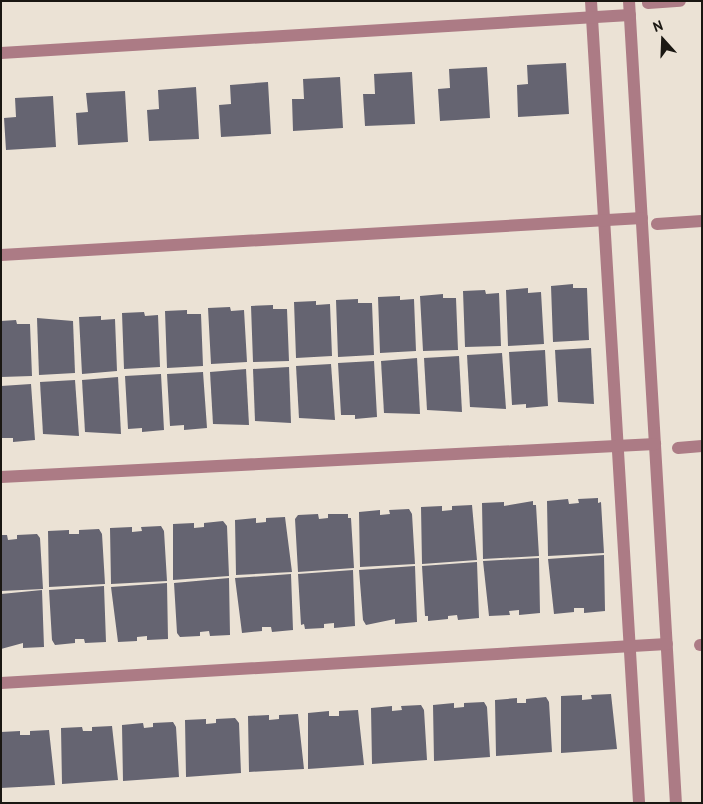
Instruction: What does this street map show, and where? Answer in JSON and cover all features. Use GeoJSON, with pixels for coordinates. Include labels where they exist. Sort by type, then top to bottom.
{"type":"FeatureCollection","features":[{"type":"Feature","properties":{"kind":"street"},"geometry":{"type":"LineString","coordinates":[[591,1],[628,646],[639,803]]}},
{"type":"Feature","properties":{"kind":"street"},"geometry":{"type":"LineString","coordinates":[[629,1],[676,803]]}},
{"type":"Feature","properties":{"kind":"street"},"geometry":{"type":"LineString","coordinates":[[648,3],[680,1]]}},
{"type":"Feature","properties":{"kind":"street"},"geometry":{"type":"LineString","coordinates":[[1,53],[630,15]]}},
{"type":"Feature","properties":{"kind":"street"},"geometry":{"type":"LineString","coordinates":[[1,254],[642,218]]}},
{"type":"Feature","properties":{"kind":"street"},"geometry":{"type":"LineString","coordinates":[[657,224],[702,221]]}},
{"type":"Feature","properties":{"kind":"street"},"geometry":{"type":"LineString","coordinates":[[1,477],[655,444]]}},
{"type":"Feature","properties":{"kind":"street"},"geometry":{"type":"LineString","coordinates":[[678,448],[702,446]]}},
{"type":"Feature","properties":{"kind":"street"},"geometry":{"type":"LineString","coordinates":[[1,683],[667,644]]}},
{"type":"Feature","properties":{"kind":"building"},"geometry":{"type":"Polygon","coordinates":[[[566,63],[569,114],[518,117],[517,85],[528,84],[527,65],[566,63]]]}},
{"type":"Feature","properties":{"kind":"building"},"geometry":{"type":"Polygon","coordinates":[[[487,67],[490,118],[440,121],[438,89],[450,88],[449,69],[487,67]]]}},
{"type":"Feature","properties":{"kind":"building"},"geometry":{"type":"Polygon","coordinates":[[[412,72],[415,124],[365,126],[363,94],[375,94],[374,74],[412,72]]]}},
{"type":"Feature","properties":{"kind":"building"},"geometry":{"type":"Polygon","coordinates":[[[340,77],[343,128],[293,131],[292,99],[304,99],[303,79],[340,77]]]}},
{"type":"Feature","properties":{"kind":"building"},"geometry":{"type":"Polygon","coordinates":[[[268,82],[271,134],[221,137],[219,105],[231,104],[230,85],[268,82]]]}},
{"type":"Feature","properties":{"kind":"building"},"geometry":{"type":"Polygon","coordinates":[[[196,87],[199,139],[149,141],[147,110],[159,109],[158,90],[196,87]]]}},
{"type":"Feature","properties":{"kind":"building"},"geometry":{"type":"Polygon","coordinates":[[[125,91],[128,142],[78,145],[76,113],[88,112],[86,93],[125,91]]]}},
{"type":"Feature","properties":{"kind":"building"},"geometry":{"type":"Polygon","coordinates":[[[53,96],[56,147],[6,150],[4,118],[16,117],[15,98],[53,96]]]}},
{"type":"Feature","properties":{"kind":"building"},"geometry":{"type":"Polygon","coordinates":[[[573,284],[573,288],[587,288],[589,340],[553,342],[551,286],[573,284]]]}},
{"type":"Feature","properties":{"kind":"building"},"geometry":{"type":"Polygon","coordinates":[[[528,288],[528,293],[541,292],[544,344],[508,346],[506,290],[528,288]]]}},
{"type":"Feature","properties":{"kind":"building"},"geometry":{"type":"Polygon","coordinates":[[[485,290],[486,294],[499,293],[501,346],[465,347],[463,291],[485,290]]]}},
{"type":"Feature","properties":{"kind":"building"},"geometry":{"type":"Polygon","coordinates":[[[443,294],[443,298],[456,298],[458,350],[423,351],[420,296],[443,294]]]}},
{"type":"Feature","properties":{"kind":"building"},"geometry":{"type":"Polygon","coordinates":[[[400,296],[400,300],[414,299],[416,351],[380,353],[378,297],[400,296]]]}},
{"type":"Feature","properties":{"kind":"building"},"geometry":{"type":"Polygon","coordinates":[[[358,299],[358,303],[372,303],[374,355],[338,357],[336,300],[358,299]]]}},
{"type":"Feature","properties":{"kind":"building"},"geometry":{"type":"Polygon","coordinates":[[[316,301],[316,305],[330,304],[332,356],[296,358],[294,302],[316,301]]]}},
{"type":"Feature","properties":{"kind":"building"},"geometry":{"type":"Polygon","coordinates":[[[273,305],[273,309],[287,309],[289,361],[253,362],[251,306],[273,305]]]}},
{"type":"Feature","properties":{"kind":"building"},"geometry":{"type":"Polygon","coordinates":[[[230,307],[231,311],[244,310],[247,362],[211,364],[208,308],[230,307]]]}},
{"type":"Feature","properties":{"kind":"building"},"geometry":{"type":"Polygon","coordinates":[[[187,310],[187,314],[201,314],[203,366],[167,368],[165,311],[187,310]]]}},
{"type":"Feature","properties":{"kind":"building"},"geometry":{"type":"Polygon","coordinates":[[[144,312],[145,316],[158,315],[160,367],[124,369],[122,313],[144,312]]]}},
{"type":"Feature","properties":{"kind":"building"},"geometry":{"type":"Polygon","coordinates":[[[101,316],[101,320],[115,319],[117,371],[82,374],[79,317],[101,316]]]}},
{"type":"Feature","properties":{"kind":"building"},"geometry":{"type":"Polygon","coordinates":[[[37,318],[73,321],[75,373],[39,375],[37,318]]]}},
{"type":"Feature","properties":{"kind":"building"},"geometry":{"type":"Polygon","coordinates":[[[16,320],[17,324],[30,324],[32,376],[1,377],[1,321],[16,320]]]}},
{"type":"Feature","properties":{"kind":"building"},"geometry":{"type":"Polygon","coordinates":[[[591,348],[594,404],[558,402],[555,350],[591,348]]]}},
{"type":"Feature","properties":{"kind":"building"},"geometry":{"type":"Polygon","coordinates":[[[545,350],[548,406],[526,408],[526,404],[512,405],[509,352],[545,350]]]}},
{"type":"Feature","properties":{"kind":"building"},"geometry":{"type":"Polygon","coordinates":[[[502,353],[506,409],[470,407],[467,355],[502,353]]]}},
{"type":"Feature","properties":{"kind":"building"},"geometry":{"type":"Polygon","coordinates":[[[459,356],[462,412],[427,410],[424,358],[459,356]]]}},
{"type":"Feature","properties":{"kind":"building"},"geometry":{"type":"Polygon","coordinates":[[[417,358],[420,414],[384,413],[381,361],[417,358]]]}},
{"type":"Feature","properties":{"kind":"building"},"geometry":{"type":"Polygon","coordinates":[[[374,361],[377,417],[355,419],[355,415],[341,415],[338,363],[374,361]]]}},
{"type":"Feature","properties":{"kind":"building"},"geometry":{"type":"Polygon","coordinates":[[[331,364],[335,420],[299,418],[296,366],[331,364]]]}},
{"type":"Feature","properties":{"kind":"building"},"geometry":{"type":"Polygon","coordinates":[[[289,367],[291,423],[255,421],[253,369],[289,367]]]}},
{"type":"Feature","properties":{"kind":"building"},"geometry":{"type":"Polygon","coordinates":[[[246,369],[249,425],[213,424],[210,372],[246,369]]]}},
{"type":"Feature","properties":{"kind":"building"},"geometry":{"type":"Polygon","coordinates":[[[203,372],[207,428],[184,430],[184,425],[170,426],[167,374],[203,372]]]}},
{"type":"Feature","properties":{"kind":"building"},"geometry":{"type":"Polygon","coordinates":[[[161,374],[164,430],[142,432],[142,428],[128,429],[125,376],[161,374]]]}},
{"type":"Feature","properties":{"kind":"building"},"geometry":{"type":"Polygon","coordinates":[[[118,377],[121,434],[85,432],[82,380],[118,377]]]}},
{"type":"Feature","properties":{"kind":"building"},"geometry":{"type":"Polygon","coordinates":[[[75,380],[79,436],[43,434],[40,382],[75,380]]]}},
{"type":"Feature","properties":{"kind":"building"},"geometry":{"type":"Polygon","coordinates":[[[31,384],[35,440],[13,442],[13,438],[1,438],[1,386],[31,384]]]}},
{"type":"Feature","properties":{"kind":"building"},"geometry":{"type":"Polygon","coordinates":[[[598,498],[598,503],[601,502],[604,553],[548,556],[547,501],[568,499],[569,504],[579,503],[578,499],[598,498]]]}},
{"type":"Feature","properties":{"kind":"building"},"geometry":{"type":"Polygon","coordinates":[[[533,501],[533,505],[536,505],[539,556],[483,559],[482,503],[504,502],[504,506],[533,501]]]}},
{"type":"Feature","properties":{"kind":"building"},"geometry":{"type":"Polygon","coordinates":[[[472,505],[477,560],[422,564],[421,507],[442,506],[442,511],[452,510],[452,506],[472,505]]]}},
{"type":"Feature","properties":{"kind":"building"},"geometry":{"type":"Polygon","coordinates":[[[409,509],[412,514],[415,564],[360,567],[359,512],[380,510],[380,515],[390,514],[389,510],[409,509]]]}},
{"type":"Feature","properties":{"kind":"building"},"geometry":{"type":"Polygon","coordinates":[[[318,514],[319,519],[328,518],[328,514],[348,514],[348,518],[351,518],[354,568],[298,572],[295,519],[298,515],[318,514]]]}},
{"type":"Feature","properties":{"kind":"building"},"geometry":{"type":"Polygon","coordinates":[[[285,517],[292,572],[236,575],[235,520],[256,518],[256,523],[266,522],[266,518],[285,517]]]}},
{"type":"Feature","properties":{"kind":"building"},"geometry":{"type":"Polygon","coordinates":[[[223,521],[227,526],[229,576],[173,580],[173,524],[194,523],[194,528],[204,527],[204,523],[223,521]]]}},
{"type":"Feature","properties":{"kind":"building"},"geometry":{"type":"Polygon","coordinates":[[[161,526],[164,531],[167,581],[111,584],[110,528],[132,527],[132,532],[142,531],[141,527],[161,526]]]}},
{"type":"Feature","properties":{"kind":"building"},"geometry":{"type":"Polygon","coordinates":[[[99,529],[102,534],[105,584],[49,587],[48,531],[69,530],[69,534],[79,534],[79,530],[99,529]]]}},
{"type":"Feature","properties":{"kind":"building"},"geometry":{"type":"Polygon","coordinates":[[[37,534],[40,538],[43,589],[1,591],[1,535],[7,535],[8,540],[17,539],[17,535],[37,534]]]}},
{"type":"Feature","properties":{"kind":"building"},"geometry":{"type":"Polygon","coordinates":[[[604,555],[605,611],[584,613],[584,608],[574,608],[574,612],[554,614],[548,559],[604,555]]]}},
{"type":"Feature","properties":{"kind":"building"},"geometry":{"type":"Polygon","coordinates":[[[539,558],[540,613],[519,615],[519,610],[509,611],[510,615],[489,616],[483,561],[539,558]]]}},
{"type":"Feature","properties":{"kind":"building"},"geometry":{"type":"Polygon","coordinates":[[[477,562],[479,618],[458,620],[457,615],[448,616],[448,619],[428,621],[428,616],[425,616],[422,566],[477,562]]]}},
{"type":"Feature","properties":{"kind":"building"},"geometry":{"type":"Polygon","coordinates":[[[415,566],[417,622],[395,624],[395,619],[366,625],[363,620],[359,570],[415,566]]]}},
{"type":"Feature","properties":{"kind":"building"},"geometry":{"type":"Polygon","coordinates":[[[353,570],[355,626],[334,628],[334,623],[324,624],[324,628],[305,629],[304,624],[301,625],[298,574],[353,570]]]}},
{"type":"Feature","properties":{"kind":"building"},"geometry":{"type":"Polygon","coordinates":[[[291,574],[293,630],[272,632],[271,627],[262,627],[262,631],[242,633],[235,578],[291,574]]]}},
{"type":"Feature","properties":{"kind":"building"},"geometry":{"type":"Polygon","coordinates":[[[229,578],[230,635],[210,636],[209,631],[200,632],[200,636],[180,637],[177,633],[174,583],[229,578]]]}},
{"type":"Feature","properties":{"kind":"building"},"geometry":{"type":"Polygon","coordinates":[[[167,583],[168,639],[147,640],[147,636],[137,637],[137,641],[118,642],[111,587],[167,583]]]}},
{"type":"Feature","properties":{"kind":"building"},"geometry":{"type":"Polygon","coordinates":[[[104,586],[106,642],[85,643],[84,639],[75,639],[75,643],[55,645],[52,640],[49,590],[104,586]]]}},
{"type":"Feature","properties":{"kind":"building"},"geometry":{"type":"Polygon","coordinates":[[[42,590],[44,647],[23,648],[23,643],[1,649],[1,594],[42,590]]]}},
{"type":"Feature","properties":{"kind":"building"},"geometry":{"type":"Polygon","coordinates":[[[611,694],[617,749],[561,753],[561,696],[582,695],[582,700],[592,699],[591,695],[611,694]]]}},
{"type":"Feature","properties":{"kind":"building"},"geometry":{"type":"Polygon","coordinates":[[[546,697],[549,702],[552,752],[496,756],[495,700],[517,698],[517,703],[526,703],[526,699],[546,697]]]}},
{"type":"Feature","properties":{"kind":"building"},"geometry":{"type":"Polygon","coordinates":[[[484,702],[487,707],[490,757],[434,761],[433,705],[454,703],[454,708],[464,707],[464,703],[484,702]]]}},
{"type":"Feature","properties":{"kind":"building"},"geometry":{"type":"Polygon","coordinates":[[[421,705],[424,710],[427,760],[372,764],[371,708],[392,706],[392,711],[402,710],[401,706],[421,705]]]}},
{"type":"Feature","properties":{"kind":"building"},"geometry":{"type":"Polygon","coordinates":[[[358,710],[364,765],[308,769],[308,713],[329,711],[329,716],[339,716],[339,711],[358,710]]]}},
{"type":"Feature","properties":{"kind":"building"},"geometry":{"type":"Polygon","coordinates":[[[298,714],[304,769],[249,772],[248,716],[269,715],[269,720],[279,719],[279,715],[298,714]]]}},
{"type":"Feature","properties":{"kind":"building"},"geometry":{"type":"Polygon","coordinates":[[[235,718],[239,723],[241,773],[186,777],[185,720],[206,719],[206,724],[216,723],[216,719],[235,718]]]}},
{"type":"Feature","properties":{"kind":"building"},"geometry":{"type":"Polygon","coordinates":[[[173,722],[176,727],[179,777],[123,781],[122,725],[143,723],[144,728],[153,727],[153,723],[173,722]]]}},
{"type":"Feature","properties":{"kind":"building"},"geometry":{"type":"Polygon","coordinates":[[[112,726],[118,780],[62,784],[61,728],[82,727],[83,731],[92,731],[92,727],[112,726]]]}},
{"type":"Feature","properties":{"kind":"building"},"geometry":{"type":"Polygon","coordinates":[[[49,730],[55,785],[1,788],[1,732],[20,731],[20,735],[30,735],[30,731],[49,730]]]}}]}
